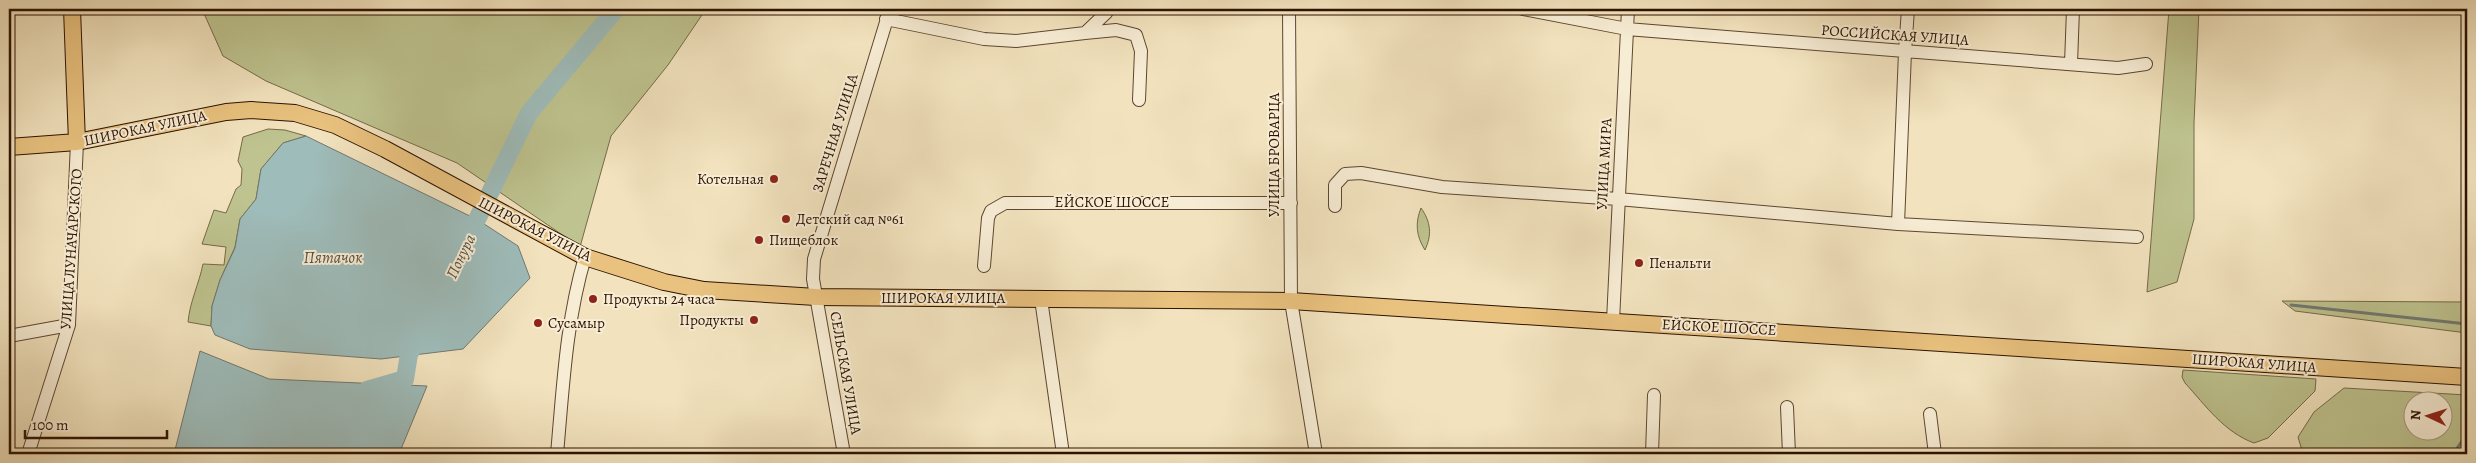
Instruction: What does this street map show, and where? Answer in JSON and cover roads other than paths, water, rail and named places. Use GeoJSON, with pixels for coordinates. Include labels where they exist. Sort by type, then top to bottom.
{"type":"FeatureCollection","features":[{"type":"Feature","properties":{"kind":"main road","name":"УЛИЦА ЛУНАЧАРСКОГО"},"geometry":{"type":"LineString","coordinates":[[72,9],[77,142]]}},
{"type":"Feature","properties":{"kind":"main road","name":"ШИРОКАЯ УЛИЦА"},"geometry":{"type":"LineString","coordinates":[[9,147],[77,142],[189,118],[251,110],[295,113],[335,125],[385,149],[585,257],[656,280],[704,290],[816,297],[1291,301]]}},
{"type":"Feature","properties":{"kind":"main road","name":"ЕЙСКОЕ ШОССЕ"},"geometry":{"type":"LineString","coordinates":[[1291,301],[2147,356]]}},
{"type":"Feature","properties":{"kind":"main road","name":"ШИРОКАЯ УЛИЦА"},"geometry":{"type":"LineString","coordinates":[[2147,356],[2467,377]]}},
{"type":"Feature","properties":{"kind":"street"},"geometry":{"type":"LineString","coordinates":[[1085,33],[1108,9]]}},
{"type":"Feature","properties":{"kind":"street","name":"УЛИЦА БРОВАРЦА"},"geometry":{"type":"LineString","coordinates":[[1289,9],[1291,301],[1316,454]]}},
{"type":"Feature","properties":{"kind":"street","name":"РОССИЙСКАЯ УЛИЦА"},"geometry":{"type":"LineString","coordinates":[[1523,9],[1627,29],[2118,68],[2146,64]]}},
{"type":"Feature","properties":{"kind":"street","name":"УЛИЦА МИРА"},"geometry":{"type":"LineString","coordinates":[[1613,321],[1628,9]]}},
{"type":"Feature","properties":{"kind":"street"},"geometry":{"type":"LineString","coordinates":[[1898,224],[1904,52],[1908,9]]}},
{"type":"Feature","properties":{"kind":"street"},"geometry":{"type":"LineString","coordinates":[[2071,64],[2073,9]]}},
{"type":"Feature","properties":{"kind":"street"},"geometry":{"type":"LineString","coordinates":[[888,14],[984,39],[1016,41],[1116,30],[1136,35],[1140,51],[1139,100]]}},
{"type":"Feature","properties":{"kind":"street","name":"ЗАРЕЧНАЯ УЛИЦА"},"geometry":{"type":"LineString","coordinates":[[816,297],[813,279],[814,260],[888,14]]}},
{"type":"Feature","properties":{"kind":"street","name":"УЛИЦА ЛУНАЧАРСКОГО"},"geometry":{"type":"LineString","coordinates":[[28,454],[69,325],[76,207],[77,142]]}},
{"type":"Feature","properties":{"kind":"street"},"geometry":{"type":"LineString","coordinates":[[1335,206],[1335,185],[1345,174],[1361,173],[1442,187],[1618,199],[1898,224],[2137,238]]}},
{"type":"Feature","properties":{"kind":"street","name":"ЕЙСКОЕ ШОССЕ"},"geometry":{"type":"LineString","coordinates":[[984,266],[988,218],[991,211],[1006,204],[1290,202]]}},
{"type":"Feature","properties":{"kind":"street"},"geometry":{"type":"LineString","coordinates":[[557,454],[569,327],[585,257]]}},
{"type":"Feature","properties":{"kind":"street","name":"СЕЛЬСКАЯ УЛИЦА"},"geometry":{"type":"LineString","coordinates":[[816,297],[844,454]]}},
{"type":"Feature","properties":{"kind":"street"},"geometry":{"type":"LineString","coordinates":[[1040,299],[1063,454]]}},
{"type":"Feature","properties":{"kind":"street"},"geometry":{"type":"LineString","coordinates":[[9,336],[69,325]]}},
{"type":"Feature","properties":{"kind":"street"},"geometry":{"type":"LineString","coordinates":[[1652,454],[1654,395]]}},
{"type":"Feature","properties":{"kind":"street"},"geometry":{"type":"LineString","coordinates":[[1787,407],[1789,454]]}},
{"type":"Feature","properties":{"kind":"street"},"geometry":{"type":"LineString","coordinates":[[1930,414],[1935,454]]}},
{"type":"Feature","properties":{"kind":"water","name":"Пятачок"},"geometry":{"type":"Polygon","coordinates":[[[306,136],[478,220],[518,246],[530,278],[463,349],[381,359],[250,349],[215,335],[211,326],[212,306],[220,280],[235,248],[240,219],[256,199],[261,169],[283,143],[306,136]]]}},
{"type":"Feature","properties":{"kind":"water"},"geometry":{"type":"Polygon","coordinates":[[[200,351],[269,379],[427,386],[399,454],[174,454],[200,351]]]}},
{"type":"Feature","properties":{"kind":"waterway","name":"Понура"},"geometry":{"type":"LineString","coordinates":[[467,240],[529,113],[616,9]]}},
{"type":"Feature","properties":{"kind":"waterway"},"geometry":{"type":"LineString","coordinates":[[2291,305],[2467,324]]}},
{"type":"Feature","properties":{"kind":"waterway","name":"Понура"},"geometry":{"type":"LineString","coordinates":[[367,390],[405,379],[409,354],[422,333]]}},
{"type":"Feature","properties":{"kind":"waterway"},"geometry":{"type":"LineString","coordinates":[[2453,454],[2467,434]]}},
{"type":"Feature","properties":{"kind":"place","name":"Котельная"},"geometry":{"type":"Point","coordinates":[774,179]}},
{"type":"Feature","properties":{"kind":"place","name":"Детский сад №61"},"geometry":{"type":"Point","coordinates":[786,219]}},
{"type":"Feature","properties":{"kind":"place","name":"Пищеблок"},"geometry":{"type":"Point","coordinates":[759,240]}},
{"type":"Feature","properties":{"kind":"place","name":"Пенальти"},"geometry":{"type":"Point","coordinates":[1639,263]}},
{"type":"Feature","properties":{"kind":"place","name":"Продукты 24 часа"},"geometry":{"type":"Point","coordinates":[593,299]}},
{"type":"Feature","properties":{"kind":"place","name":"Продукты"},"geometry":{"type":"Point","coordinates":[754,320]}},
{"type":"Feature","properties":{"kind":"place","name":"Сусамыр"},"geometry":{"type":"Point","coordinates":[538,323]}}]}
